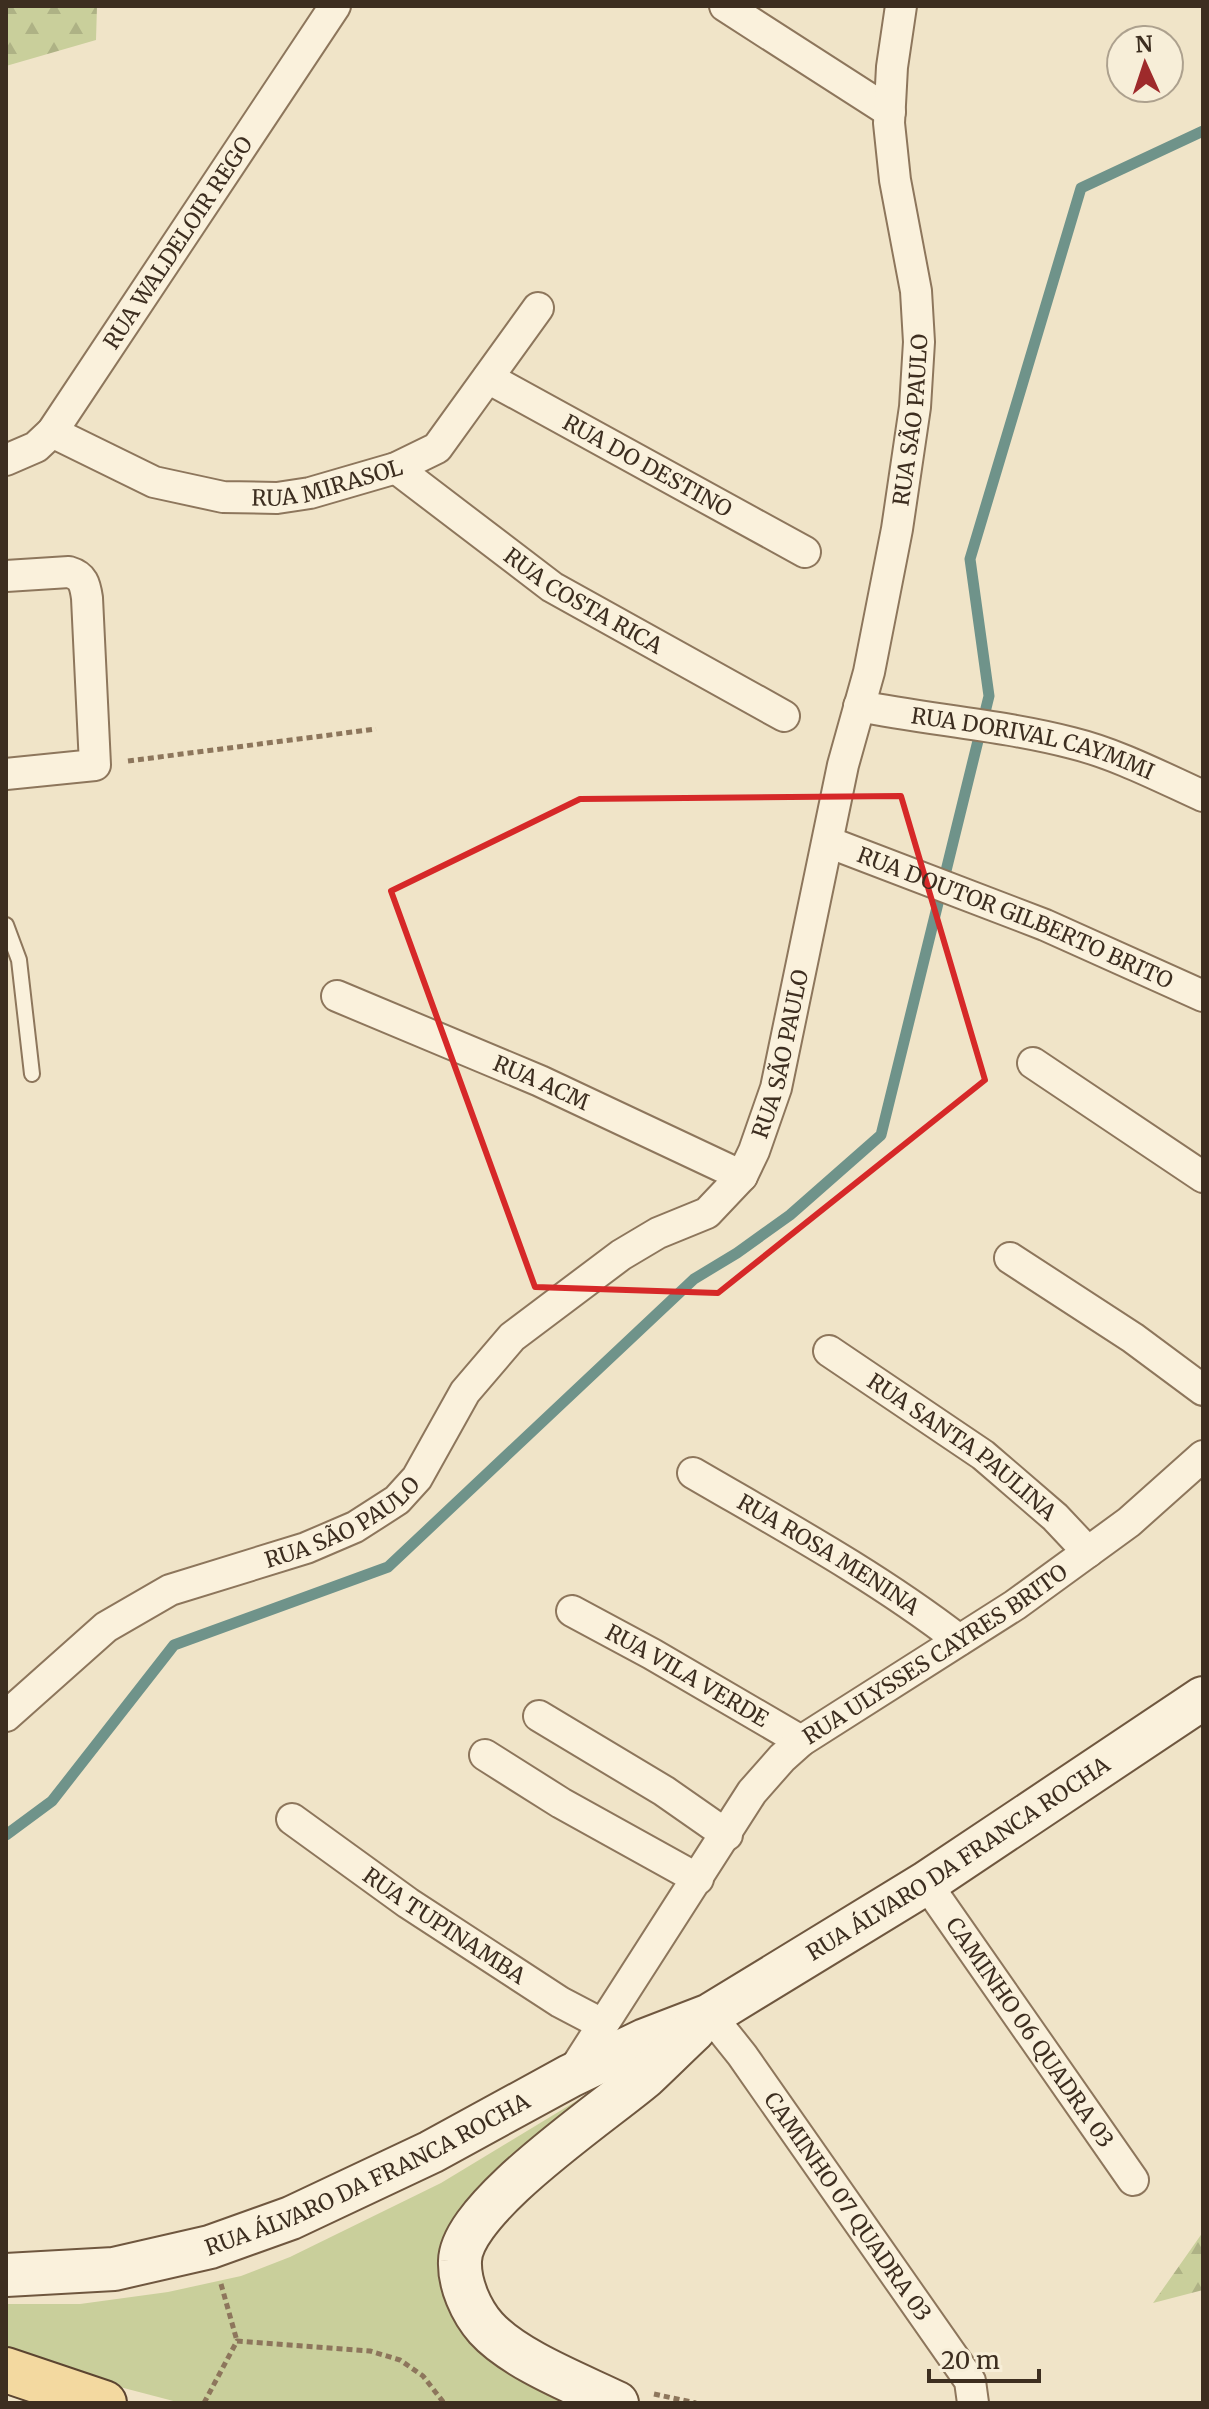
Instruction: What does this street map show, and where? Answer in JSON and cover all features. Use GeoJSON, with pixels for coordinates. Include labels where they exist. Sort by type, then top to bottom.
{"type":"FeatureCollection","features":[{"type":"Feature","properties":{"kind":"main road","name":"RUA ÁLVARO DA FRANCA ROCHA"},"geometry":{"type":"LineString","coordinates":[[6,2275],[114,2269],[210,2247],[291,2218],[431,2152],[570,2076],[645,2040],[710,2015],[926,1883],[1203,1698]]}},
{"type":"Feature","properties":{"kind":"main road","name":"RUA ÁLVARO DA FRANCA ROCHA"},"geometry":{"type":"LineString","coordinates":[[634,2398],[532,2362],[487,2329],[468,2300],[459,2260],[474,2224],[514,2181],[646,2075],[710,2015]]}},
{"type":"Feature","properties":{"kind":"main road"},"geometry":{"type":"LineString","coordinates":[[6,2370],[104,2403]]}},
{"type":"Feature","properties":{"kind":"street","name":"RUA WALDELOIR REGO"},"geometry":{"type":"LineString","coordinates":[[6,460],[36,447],[52,432],[335,6]]}},
{"type":"Feature","properties":{"kind":"street"},"geometry":{"type":"LineString","coordinates":[[725,6],[890,112]]}},
{"type":"Feature","properties":{"kind":"street","name":"RUA SÃO PAULO"},"geometry":{"type":"LineString","coordinates":[[6,1716],[106,1627],[170,1590],[306,1548],[355,1527],[397,1500],[417,1478],[465,1392],[512,1337],[621,1255],[658,1233],[707,1213],[742,1176],[776,1088],[843,765],[869,672],[897,529],[915,407],[919,342],[916,291],[895,180],[890,112],[892,67],[901,6]]}},
{"type":"Feature","properties":{"kind":"street","name":"RUA MIRASOL"},"geometry":{"type":"LineString","coordinates":[[52,432],[154,482],[223,497],[277,498],[310,493],[396,468],[437,448],[538,308]]}},
{"type":"Feature","properties":{"kind":"street","name":"RUA DO DESTINO"},"geometry":{"type":"LineString","coordinates":[[488,378],[805,552]]}},
{"type":"Feature","properties":{"kind":"street","name":"RUA COSTA RICA"},"geometry":{"type":"LineString","coordinates":[[396,468],[552,587],[784,716]]}},
{"type":"Feature","properties":{"kind":"street"},"geometry":{"type":"LineString","coordinates":[[6,576],[69,572],[79,575],[86,589],[95,765],[6,774]]}},
{"type":"Feature","properties":{"kind":"street","name":"RUA DORIVAL CAYMMI"},"geometry":{"type":"LineString","coordinates":[[859,706],[1076,743],[1203,796]]}},
{"type":"Feature","properties":{"kind":"street","name":"RUA DOUTOR GILBERTO BRITO"},"geometry":{"type":"LineString","coordinates":[[828,842],[1045,925],[1203,996]]}},
{"type":"Feature","properties":{"kind":"street","name":"RUA ACM"},"geometry":{"type":"LineString","coordinates":[[337,996],[540,1081],[742,1176]]}},
{"type":"Feature","properties":{"kind":"street"},"geometry":{"type":"LineString","coordinates":[[1033,1063],[1203,1177]]}},
{"type":"Feature","properties":{"kind":"street"},"geometry":{"type":"LineString","coordinates":[[1010,1258],[1133,1338],[1203,1390]]}},
{"type":"Feature","properties":{"kind":"street","name":"RUA SANTA PAULINA"},"geometry":{"type":"LineString","coordinates":[[829,1351],[983,1455],[1046,1509],[1088,1552]]}},
{"type":"Feature","properties":{"kind":"street","name":"RUA ULYSSES CAYRES BRITO"},"geometry":{"type":"LineString","coordinates":[[698,1879],[752,1792],[801,1741],[959,1640],[1088,1552],[1149,1506],[1203,1456]]}},
{"type":"Feature","properties":{"kind":"street","name":"RUA ROSA MENINA"},"geometry":{"type":"LineString","coordinates":[[693,1473],[868,1574],[959,1640]]}},
{"type":"Feature","properties":{"kind":"street","name":"RUA VILA VERDE"},"geometry":{"type":"LineString","coordinates":[[572,1611],[801,1741]]}},
{"type":"Feature","properties":{"kind":"street"},"geometry":{"type":"LineString","coordinates":[[539,1716],[664,1791],[727,1835]]}},
{"type":"Feature","properties":{"kind":"street"},"geometry":{"type":"LineString","coordinates":[[485,1755],[561,1803],[698,1879],[570,2076]]}},
{"type":"Feature","properties":{"kind":"street","name":"RUA TUPINAMBA"},"geometry":{"type":"LineString","coordinates":[[292,1819],[408,1903],[560,2002],[602,2024]]}},
{"type":"Feature","properties":{"kind":"street","name":"CAMINHO 06 QUADRA 03"},"geometry":{"type":"LineString","coordinates":[[926,1883],[1133,2180]]}},
{"type":"Feature","properties":{"kind":"street","name":"CAMINHO 07 QUADRA 03"},"geometry":{"type":"LineString","coordinates":[[710,2015],[742,2055],[970,2381],[973,2403]]}},
{"type":"Feature","properties":{"kind":"lane"},"geometry":{"type":"LineString","coordinates":[[6,925],[19,960],[32,1074]]}},
{"type":"Feature","properties":{"kind":"path"},"geometry":{"type":"LineString","coordinates":[[95,765],[376,729]]}},
{"type":"Feature","properties":{"kind":"path"},"geometry":{"type":"LineString","coordinates":[[204,2403],[237,2341],[370,2351],[400,2360],[423,2376],[444,2403]]}},
{"type":"Feature","properties":{"kind":"path"},"geometry":{"type":"LineString","coordinates":[[634,2398],[696,2403]]}},
{"type":"Feature","properties":{"kind":"highlighted area"},"geometry":{"type":"Polygon","coordinates":[[[901,796],[985,1080],[718,1293],[535,1287],[391,891],[580,799],[901,796]]]}},
{"type":"Feature","properties":{"kind":"green space"},"geometry":{"type":"Polygon","coordinates":[[[6,6],[97,6],[96,40],[6,66],[6,6]]]}},
{"type":"Feature","properties":{"kind":"green space"},"geometry":{"type":"Polygon","coordinates":[[[583,2097],[590,2109],[498,2184],[442,2246],[441,2282],[460,2327],[569,2403],[181,2403],[97,2381],[6,2347],[6,2304],[80,2304],[168,2292],[241,2276],[290,2257],[441,2183],[583,2097]]]}},
{"type":"Feature","properties":{"kind":"green space"},"geometry":{"type":"Polygon","coordinates":[[[1203,2232],[1203,2290],[1153,2303],[1203,2232]]]}},
{"type":"Feature","properties":{"kind":"waterway"},"geometry":{"type":"LineString","coordinates":[[6,1835],[52,1801],[174,1645],[388,1567],[694,1279],[790,1215],[881,1135],[989,696],[970,559],[1081,188],[1203,131]]}}]}
